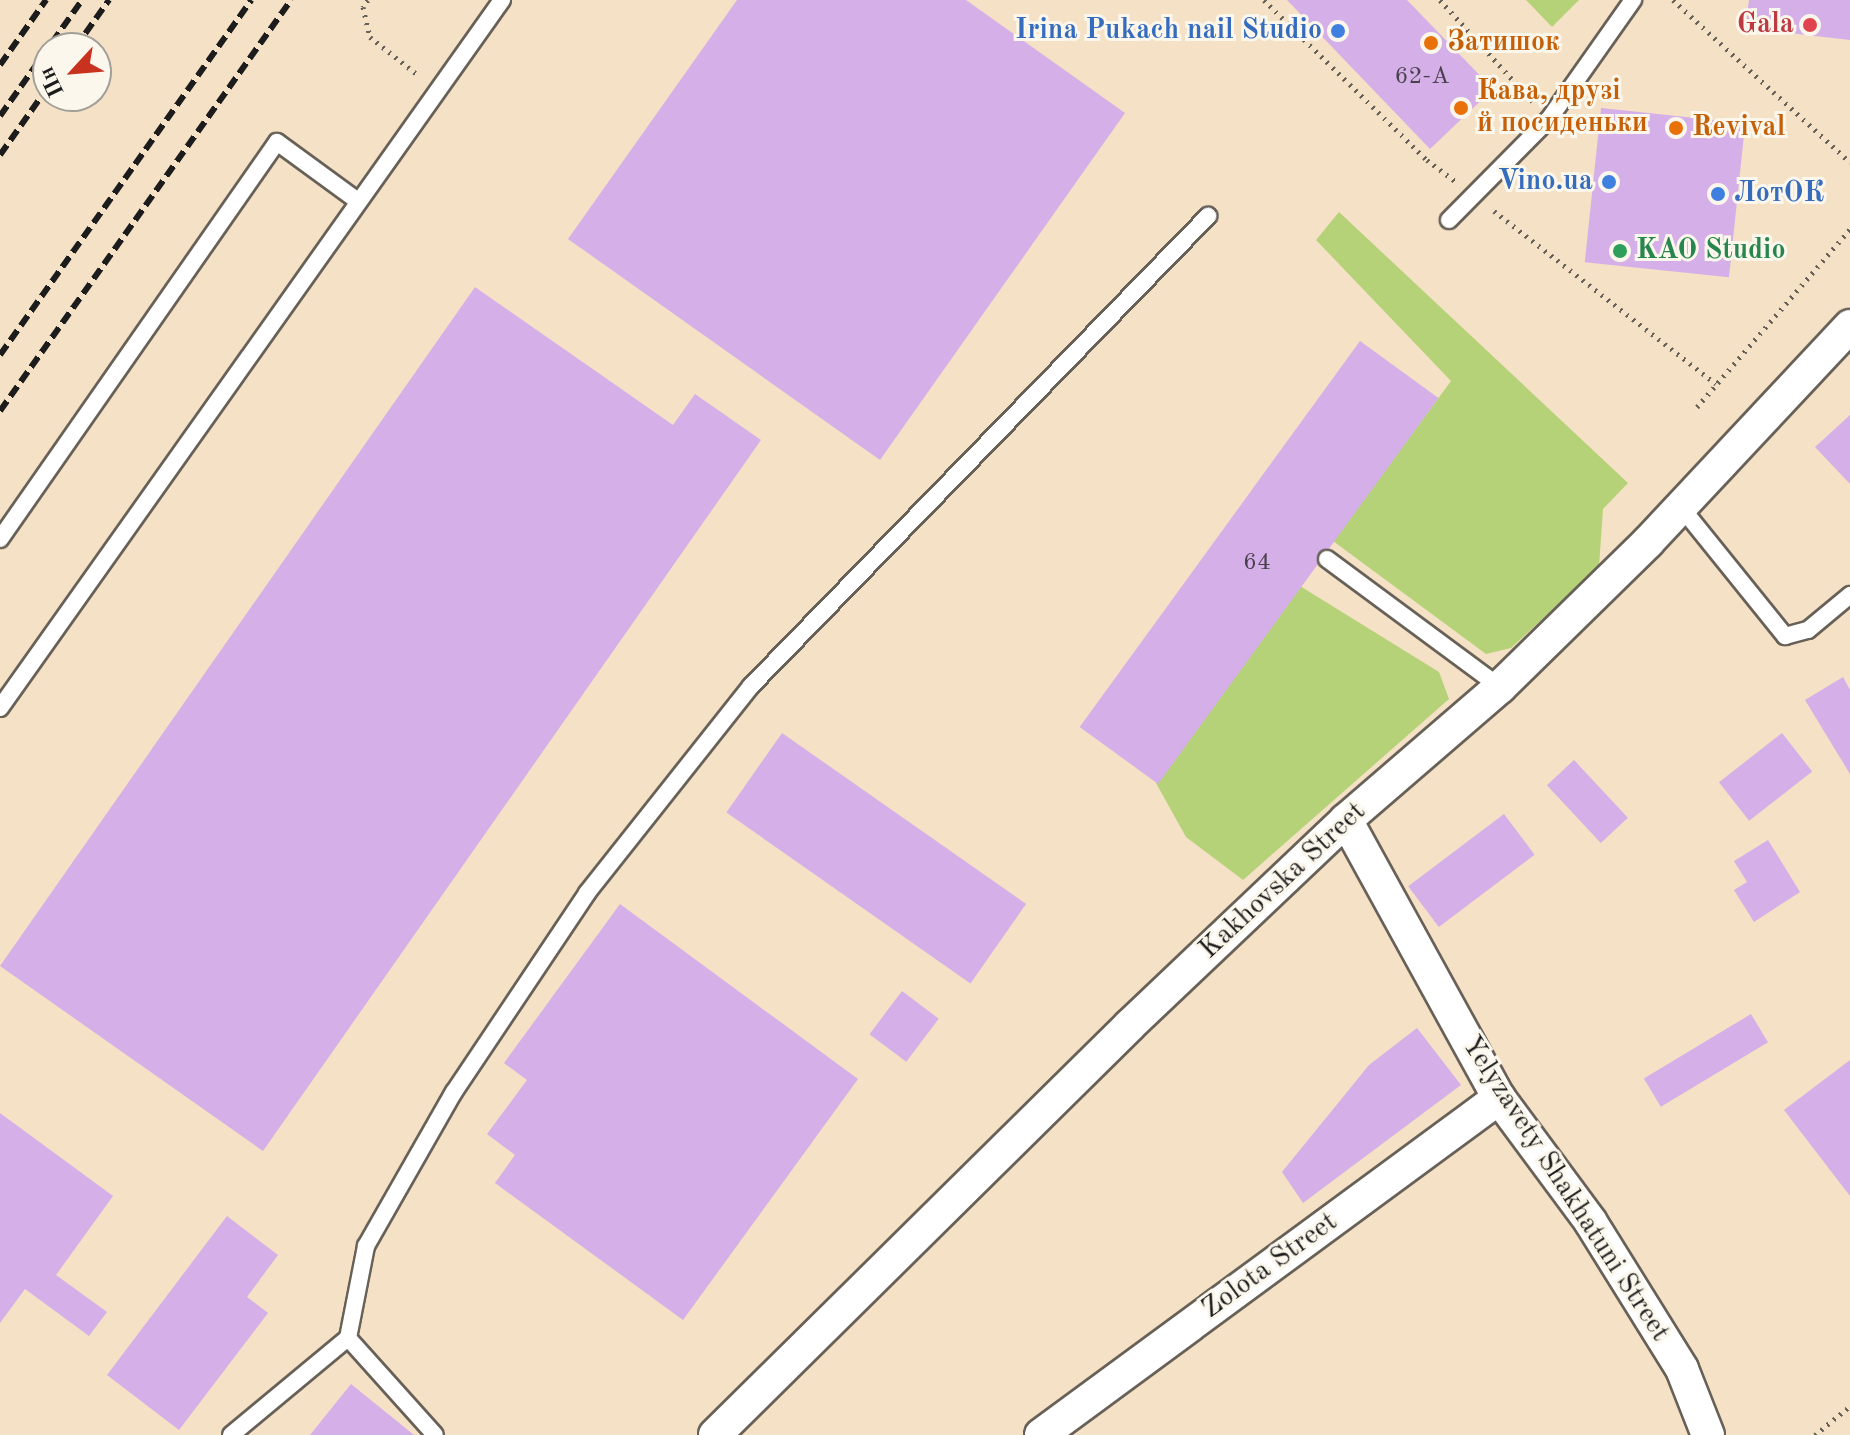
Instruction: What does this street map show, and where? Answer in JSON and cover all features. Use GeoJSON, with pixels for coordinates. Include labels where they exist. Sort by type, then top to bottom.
{"type":"FeatureCollection","features":[{"type":"Feature","properties":{"kind":"street","name":"Kakhovska Street"},"geometry":{"type":"LineString","coordinates":[[715,1435],[1346,820],[1500,687],[1681,507],[1850,326]]}},
{"type":"Feature","properties":{"kind":"street","name":"Yelyzavety Shakhatuni Street"},"geometry":{"type":"LineString","coordinates":[[1346,820],[1499,1098],[1590,1221],[1682,1369],[1708,1435]]}},
{"type":"Feature","properties":{"kind":"street","name":"Zolota Street"},"geometry":{"type":"LineString","coordinates":[[1041,1435],[1499,1098]]}},
{"type":"Feature","properties":{"kind":"lane"},"geometry":{"type":"LineString","coordinates":[[0,708],[502,0]]}},
{"type":"Feature","properties":{"kind":"lane"},"geometry":{"type":"LineString","coordinates":[[1449,220],[1549,119],[1633,0]]}},
{"type":"Feature","properties":{"kind":"lane"},"geometry":{"type":"LineString","coordinates":[[0,539],[277,142],[358,201]]}},
{"type":"Feature","properties":{"kind":"lane"},"geometry":{"type":"LineString","coordinates":[[231,1435],[348,1338],[366,1246],[454,1092],[587,893],[751,686],[1208,216]]}},
{"type":"Feature","properties":{"kind":"lane"},"geometry":{"type":"LineString","coordinates":[[1681,507],[1785,636],[1808,630],[1850,595]]}},
{"type":"Feature","properties":{"kind":"lane"},"geometry":{"type":"LineString","coordinates":[[1327,559],[1500,687]]}},
{"type":"Feature","properties":{"kind":"lane"},"geometry":{"type":"LineString","coordinates":[[348,1338],[435,1435]]}},
{"type":"Feature","properties":{"kind":"path"},"geometry":{"type":"LineString","coordinates":[[368,0],[363,7],[370,37],[437,91]]}},
{"type":"Feature","properties":{"kind":"path"},"geometry":{"type":"LineString","coordinates":[[1440,0],[1549,119]]}},
{"type":"Feature","properties":{"kind":"path"},"geometry":{"type":"LineString","coordinates":[[1673,0],[1850,162]]}},
{"type":"Feature","properties":{"kind":"path"},"geometry":{"type":"LineString","coordinates":[[1697,407],[1850,229]]}},
{"type":"Feature","properties":{"kind":"path"},"geometry":{"type":"LineString","coordinates":[[1815,1435],[1850,1406]]}},
{"type":"Feature","properties":{"kind":"green space"},"geometry":{"type":"Polygon","coordinates":[[[1526,0],[1579,0],[1552,27],[1526,0]]]}},
{"type":"Feature","properties":{"kind":"green space"},"geometry":{"type":"Polygon","coordinates":[[[1339,212],[1628,483],[1603,509],[1599,567],[1511,648],[1486,654],[1333,541],[1451,381],[1316,240],[1339,212]]]}},
{"type":"Feature","properties":{"kind":"green space"},"geometry":{"type":"Polygon","coordinates":[[[1300,586],[1439,672],[1449,699],[1243,880],[1186,837],[1156,783],[1300,586]]]}},
{"type":"Feature","properties":{"kind":"building"},"geometry":{"type":"Polygon","coordinates":[[[737,0],[966,0],[1125,113],[880,460],[568,239],[737,0]]]}},
{"type":"Feature","properties":{"kind":"building"},"geometry":{"type":"Polygon","coordinates":[[[1287,0],[1407,0],[1493,89],[1430,149],[1287,0]]]}},
{"type":"Feature","properties":{"kind":"building"},"geometry":{"type":"Polygon","coordinates":[[[1749,0],[1850,0],[1850,40],[1745,28],[1749,0]]]}},
{"type":"Feature","properties":{"kind":"building"},"geometry":{"type":"Polygon","coordinates":[[[1601,108],[1745,123],[1729,277],[1585,262],[1601,108]]]}},
{"type":"Feature","properties":{"kind":"building"},"geometry":{"type":"Polygon","coordinates":[[[475,287],[673,425],[695,394],[761,440],[263,1151],[0,966],[475,287]]]}},
{"type":"Feature","properties":{"kind":"building"},"geometry":{"type":"Polygon","coordinates":[[[1360,341],[1438,398],[1158,784],[1080,727],[1360,341]]]}},
{"type":"Feature","properties":{"kind":"building"},"geometry":{"type":"Polygon","coordinates":[[[1850,415],[1850,484],[1815,447],[1850,415]]]}},
{"type":"Feature","properties":{"kind":"building"},"geometry":{"type":"Polygon","coordinates":[[[1843,677],[1850,690],[1850,774],[1805,700],[1843,677]]]}},
{"type":"Feature","properties":{"kind":"building"},"geometry":{"type":"Polygon","coordinates":[[[782,733],[1026,904],[970,983],[726,812],[782,733]]]}},
{"type":"Feature","properties":{"kind":"building"},"geometry":{"type":"Polygon","coordinates":[[[1782,733],[1812,772],[1749,821],[1719,782],[1782,733]]]}},
{"type":"Feature","properties":{"kind":"building"},"geometry":{"type":"Polygon","coordinates":[[[1574,760],[1628,818],[1601,843],[1547,785],[1574,760]]]}},
{"type":"Feature","properties":{"kind":"building"},"geometry":{"type":"Polygon","coordinates":[[[1504,814],[1535,855],[1439,927],[1408,886],[1504,814]]]}},
{"type":"Feature","properties":{"kind":"building"},"geometry":{"type":"Polygon","coordinates":[[[1768,840],[1800,892],[1754,922],[1734,890],[1747,882],[1734,861],[1768,840]]]}},
{"type":"Feature","properties":{"kind":"building"},"geometry":{"type":"Polygon","coordinates":[[[620,904],[858,1079],[683,1320],[495,1183],[515,1155],[487,1134],[527,1080],[504,1063],[620,904]]]}},
{"type":"Feature","properties":{"kind":"building"},"geometry":{"type":"Polygon","coordinates":[[[902,991],[939,1019],[906,1062],[870,1034],[902,991]]]}},
{"type":"Feature","properties":{"kind":"building"},"geometry":{"type":"Polygon","coordinates":[[[1751,1014],[1768,1042],[1661,1107],[1644,1078],[1751,1014]]]}},
{"type":"Feature","properties":{"kind":"building"},"geometry":{"type":"Polygon","coordinates":[[[1417,1028],[1461,1085],[1303,1203],[1282,1172],[1369,1065],[1417,1028]]]}},
{"type":"Feature","properties":{"kind":"building"},"geometry":{"type":"Polygon","coordinates":[[[1850,1060],[1850,1196],[1784,1110],[1850,1060]]]}},
{"type":"Feature","properties":{"kind":"building"},"geometry":{"type":"Polygon","coordinates":[[[0,1113],[113,1196],[56,1275],[107,1312],[89,1336],[25,1289],[0,1323],[0,1113]]]}},
{"type":"Feature","properties":{"kind":"building"},"geometry":{"type":"Polygon","coordinates":[[[227,1216],[278,1255],[247,1297],[268,1313],[179,1430],[107,1375],[227,1216]]]}},
{"type":"Feature","properties":{"kind":"building"},"geometry":{"type":"Polygon","coordinates":[[[351,1384],[414,1435],[310,1435],[351,1384]]]}},
{"type":"Feature","properties":{"kind":"railway"},"geometry":{"type":"LineString","coordinates":[[0,65],[46,0]]}},
{"type":"Feature","properties":{"kind":"railway"},"geometry":{"type":"LineString","coordinates":[[0,116],[82,0]]}},
{"type":"Feature","properties":{"kind":"railway"},"geometry":{"type":"LineString","coordinates":[[86,32],[109,0]]}},
{"type":"Feature","properties":{"kind":"railway"},"geometry":{"type":"LineString","coordinates":[[0,355],[251,0]]}},
{"type":"Feature","properties":{"kind":"railway"},"geometry":{"type":"LineString","coordinates":[[0,411],[291,0]]}},
{"type":"Feature","properties":{"kind":"railway"},"geometry":{"type":"LineString","coordinates":[[0,155],[32,110]]}},
{"type":"Feature","properties":{"kind":"place","name":"Gala"},"geometry":{"type":"Point","coordinates":[1810,25]}},
{"type":"Feature","properties":{"kind":"place","name":"Irina Pukach nail Studio"},"geometry":{"type":"Point","coordinates":[1338,31]}},
{"type":"Feature","properties":{"kind":"place","name":"Затишок"},"geometry":{"type":"Point","coordinates":[1431,43]}},
{"type":"Feature","properties":{"kind":"place","name":"Кава, друзі й посиденьки"},"geometry":{"type":"Point","coordinates":[1461,108]}},
{"type":"Feature","properties":{"kind":"place","name":"Revival"},"geometry":{"type":"Point","coordinates":[1676,128]}},
{"type":"Feature","properties":{"kind":"place","name":"Vino.ua"},"geometry":{"type":"Point","coordinates":[1609,182]}},
{"type":"Feature","properties":{"kind":"place","name":"ЛотОК"},"geometry":{"type":"Point","coordinates":[1718,194]}},
{"type":"Feature","properties":{"kind":"place","name":"KAO Studio"},"geometry":{"type":"Point","coordinates":[1620,251]}}]}
